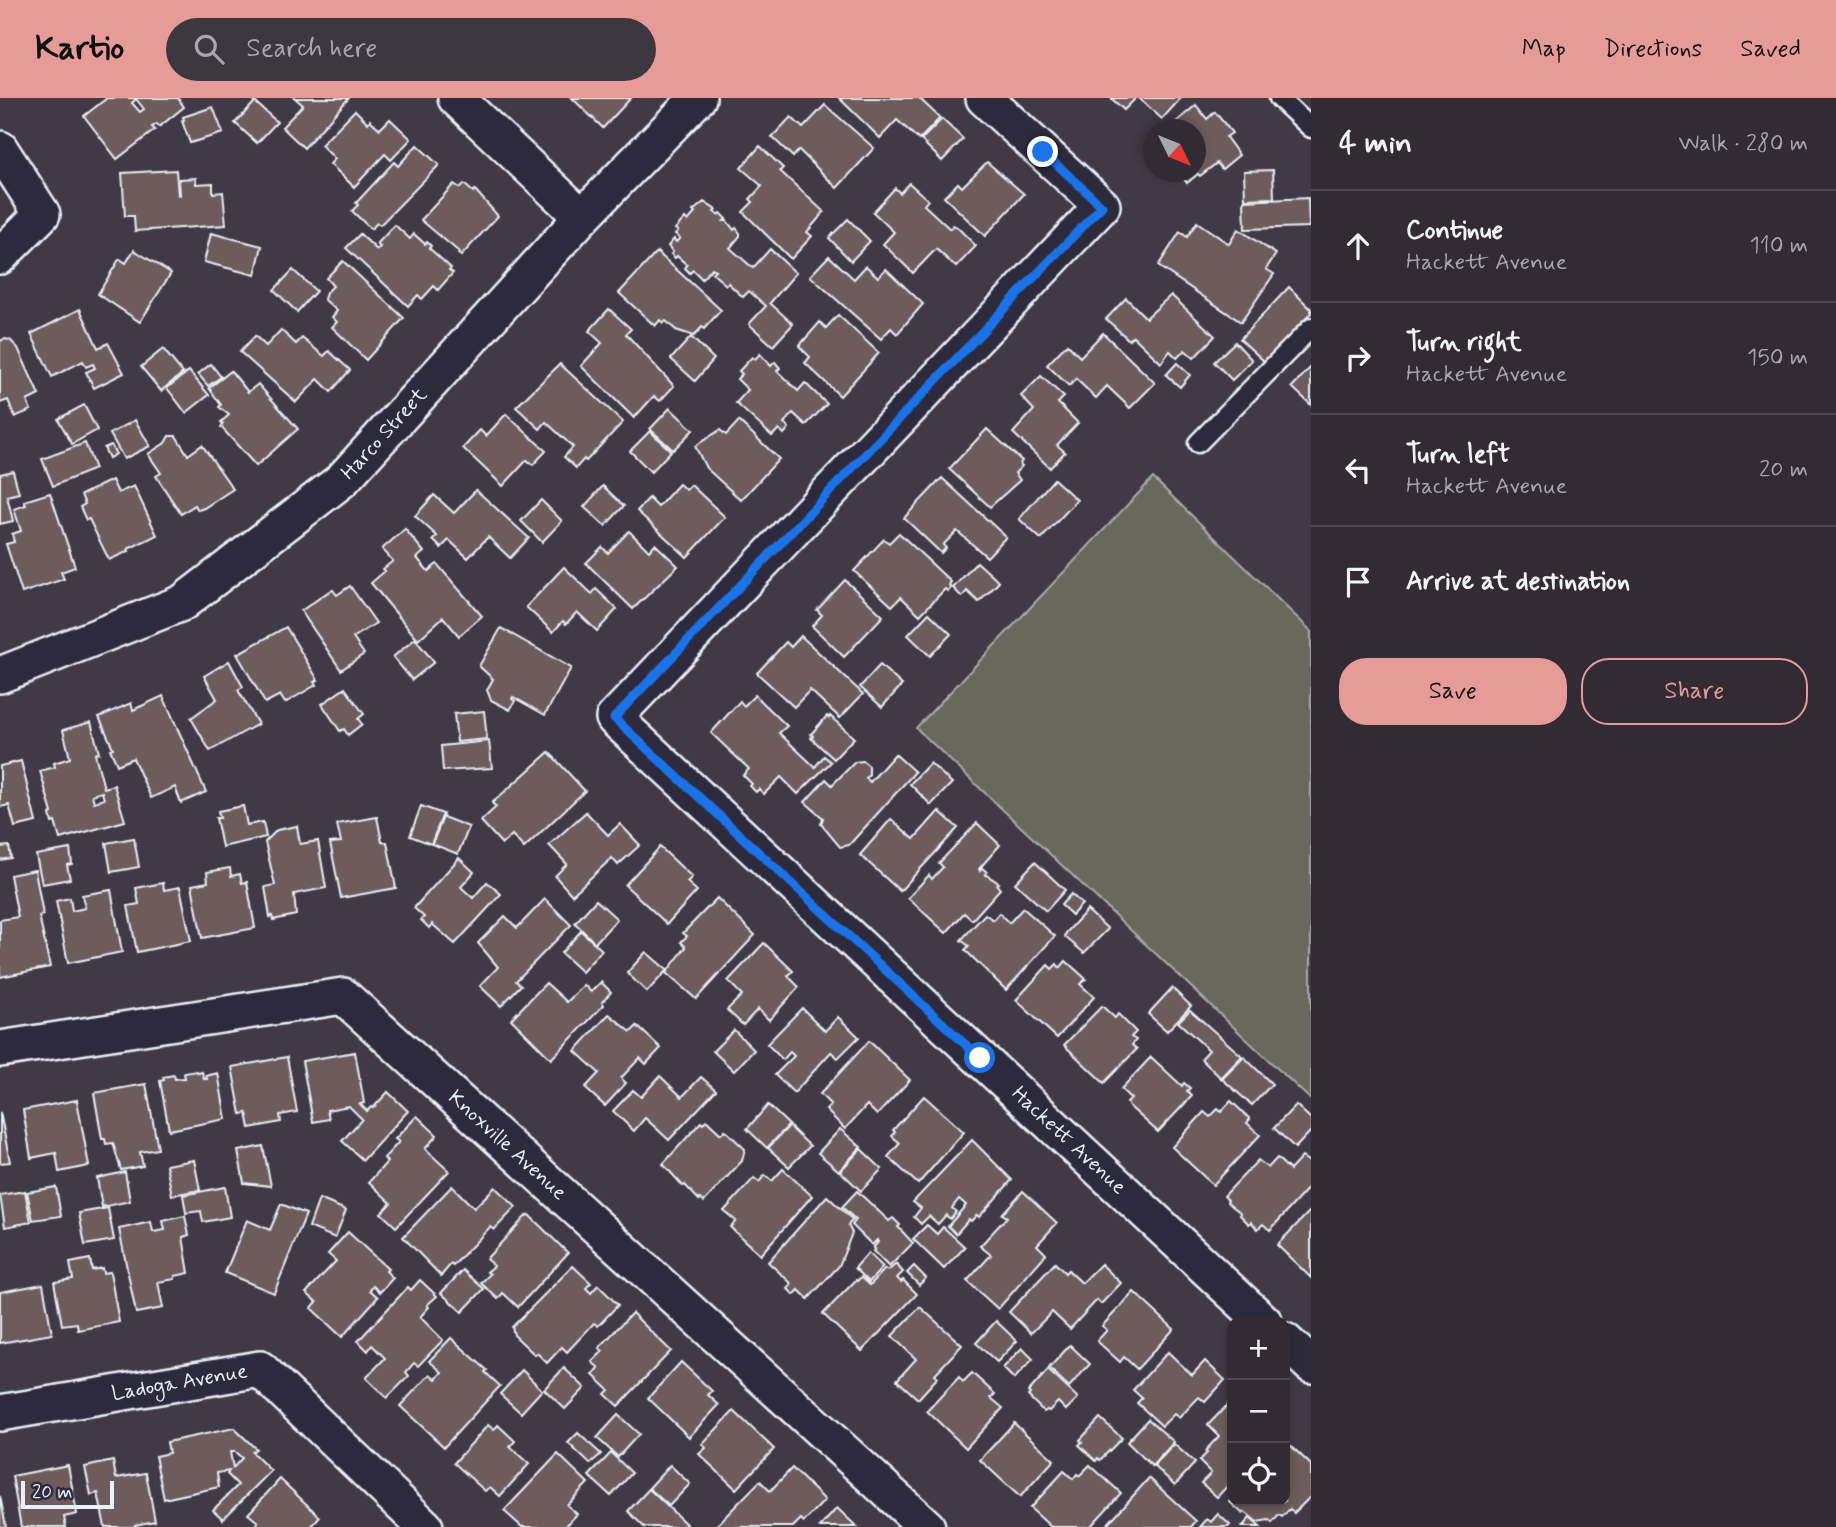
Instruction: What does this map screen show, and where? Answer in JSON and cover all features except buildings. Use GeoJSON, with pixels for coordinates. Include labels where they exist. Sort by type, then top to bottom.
{"type":"FeatureCollection","features":[{"type":"Feature","properties":{"kind":"street"},"geometry":{"type":"LineString","coordinates":[[456,98],[582,217]]}},
{"type":"Feature","properties":{"kind":"street","name":"Harco Street"},"geometry":{"type":"LineString","coordinates":[[0,675],[181,603],[342,480],[582,217],[698,98]]}},
{"type":"Feature","properties":{"kind":"street","name":"Hackett Avenue"},"geometry":{"type":"LineString","coordinates":[[984,98],[1102,206],[614,718],[1259,1317]]}},
{"type":"Feature","properties":{"kind":"street"},"geometry":{"type":"LineString","coordinates":[[0,149],[42,214],[0,256]]}},
{"type":"Feature","properties":{"kind":"street","name":"Knoxville Avenue"},"geometry":{"type":"LineString","coordinates":[[0,1049],[343,996],[927,1527]]}},
{"type":"Feature","properties":{"kind":"street"},"geometry":{"type":"LineString","coordinates":[[1290,1346],[1311,1366]]}},
{"type":"Feature","properties":{"kind":"street","name":"Ladoga Avenue"},"geometry":{"type":"LineString","coordinates":[[0,1413],[260,1370],[425,1527]]}},
{"type":"Feature","properties":{"kind":"lane"},"geometry":{"type":"LineString","coordinates":[[1279,98],[1311,128]]}},
{"type":"Feature","properties":{"kind":"lane"},"geometry":{"type":"LineString","coordinates":[[1198,443],[1311,328]]}},
{"type":"Feature","properties":{"kind":"green space"},"geometry":{"type":"Polygon","coordinates":[[[1153,478],[1311,631],[1311,1100],[916,728],[1153,478]]]}},
{"type":"Feature","properties":{"kind":"route"},"geometry":{"type":"LineString","coordinates":[[980,1058],[614,718],[1102,206],[1043,152]]}}]}
